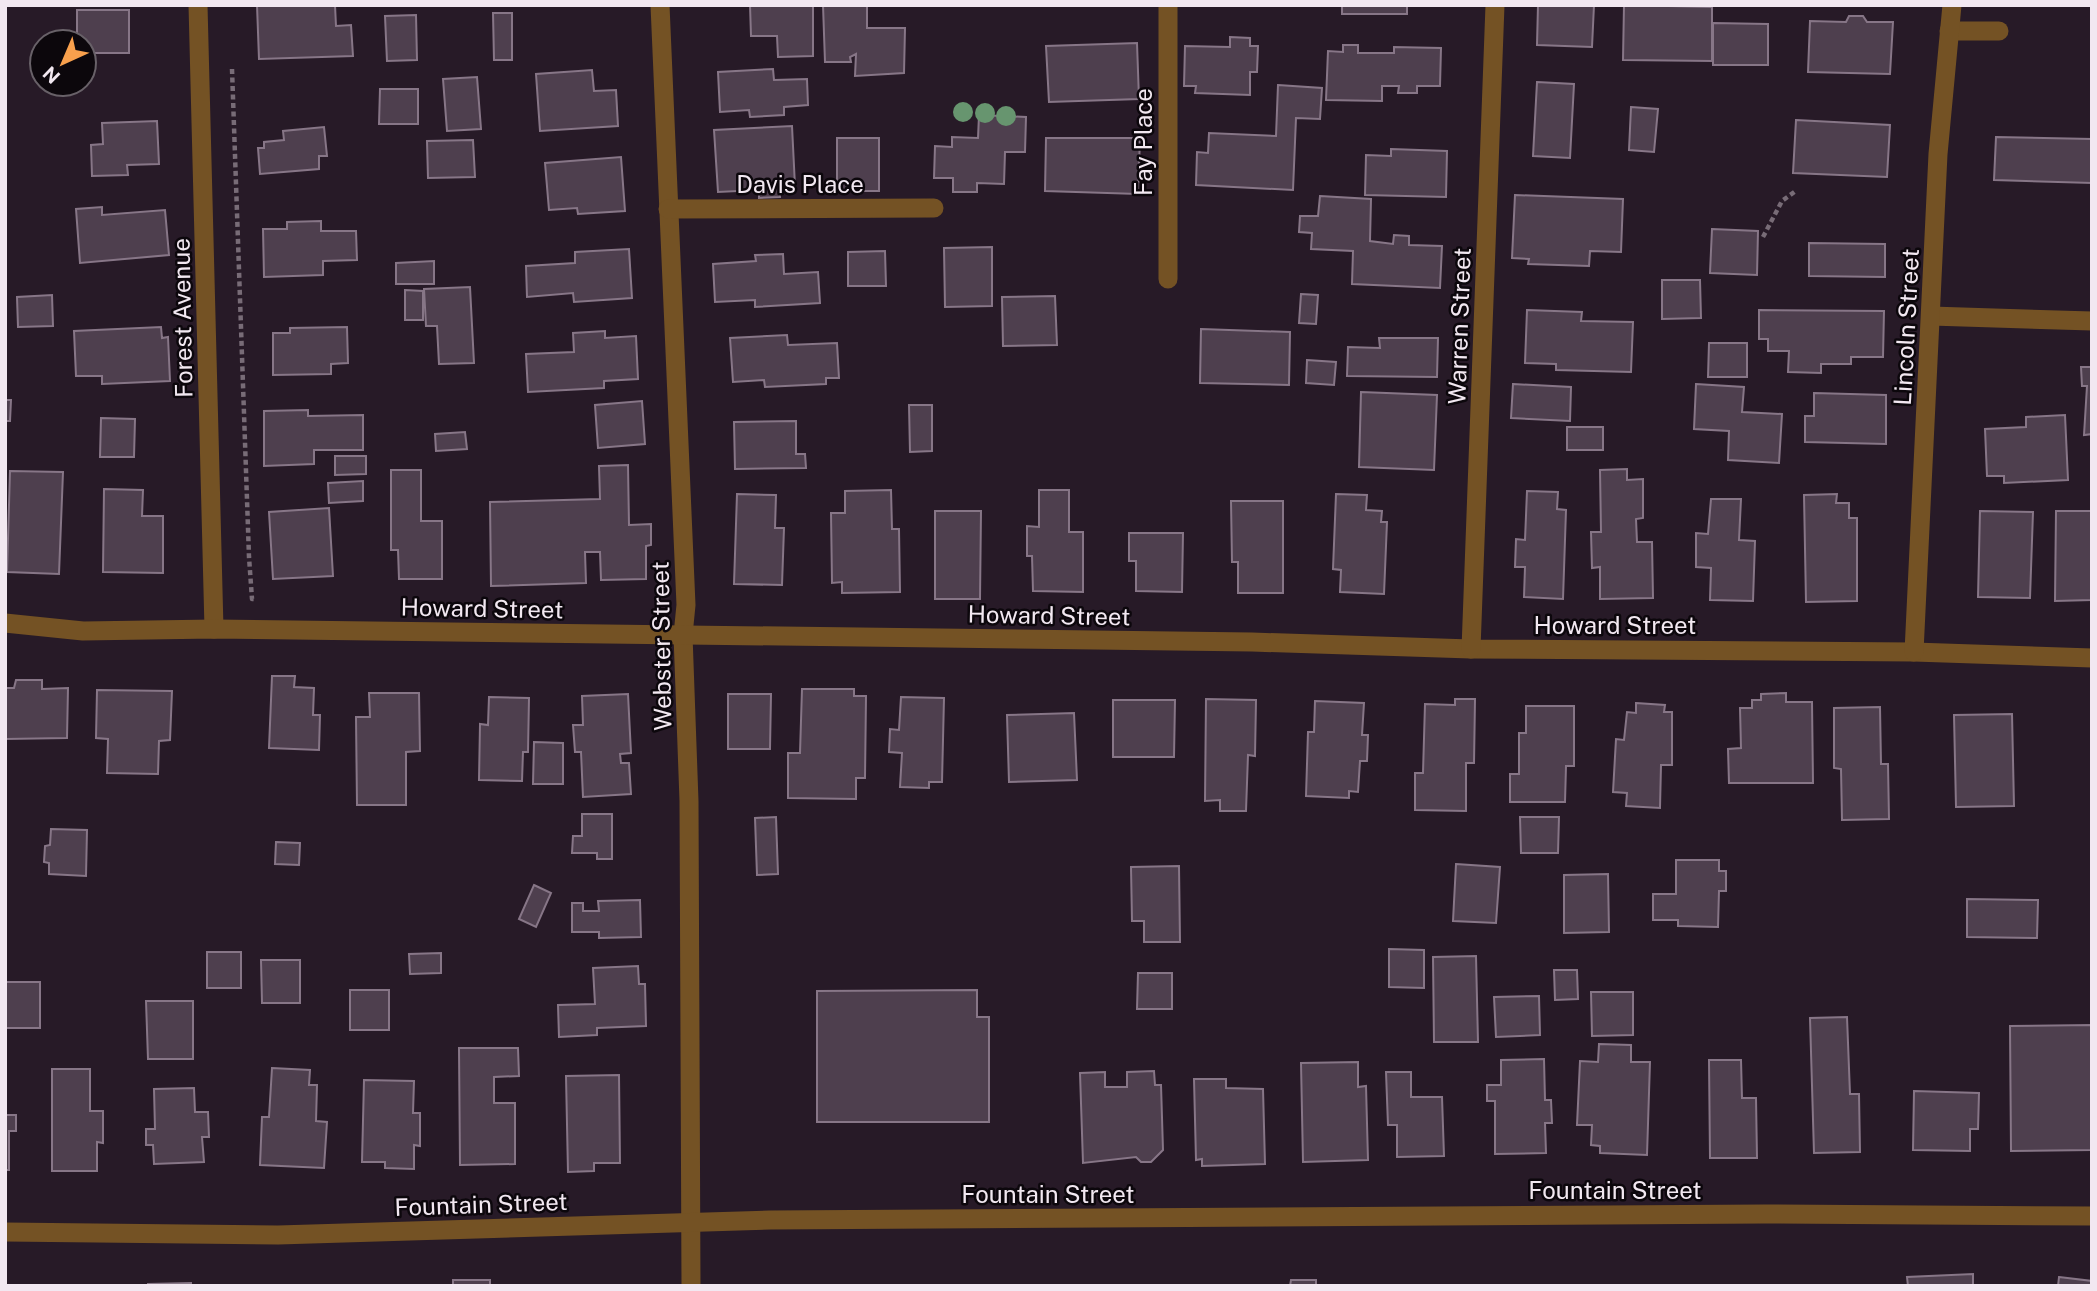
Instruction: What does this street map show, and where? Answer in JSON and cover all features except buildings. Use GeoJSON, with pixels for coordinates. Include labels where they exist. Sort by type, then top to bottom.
{"type":"FeatureCollection","features":[{"type":"Feature","properties":{"kind":"street","name":"Forest Avenue"},"geometry":{"type":"LineString","coordinates":[[198,5],[214,629]]}},
{"type":"Feature","properties":{"kind":"street","name":"Webster Street"},"geometry":{"type":"LineString","coordinates":[[660,5],[686,606],[683,635],[690,801],[691,1286]]}},
{"type":"Feature","properties":{"kind":"street","name":"Fay Place"},"geometry":{"type":"LineString","coordinates":[[1168,5],[1168,279]]}},
{"type":"Feature","properties":{"kind":"street","name":"Warren Street"},"geometry":{"type":"LineString","coordinates":[[1471,649],[1495,5]]}},
{"type":"Feature","properties":{"kind":"street","name":"Lincoln Street"},"geometry":{"type":"LineString","coordinates":[[1914,652],[1938,154],[1952,5]]}},
{"type":"Feature","properties":{"kind":"street"},"geometry":{"type":"LineString","coordinates":[[1950,31],[1999,32]]}},
{"type":"Feature","properties":{"kind":"street","name":"Davis Place"},"geometry":{"type":"LineString","coordinates":[[668,209],[933,208]]}},
{"type":"Feature","properties":{"kind":"street"},"geometry":{"type":"LineString","coordinates":[[1931,316],[2092,321]]}},
{"type":"Feature","properties":{"kind":"street","name":"Howard Street"},"geometry":{"type":"LineString","coordinates":[[5,623],[83,631],[214,629],[1252,642],[1471,649],[1914,652],[2092,658]]}},
{"type":"Feature","properties":{"kind":"street","name":"Fountain Street"},"geometry":{"type":"LineString","coordinates":[[5,1232],[278,1235],[809,1220],[1750,1214],[2092,1216]]}},
{"type":"Feature","properties":{"kind":"path"},"geometry":{"type":"LineString","coordinates":[[232,60],[249,557]]}},
{"type":"Feature","properties":{"kind":"path"},"geometry":{"type":"LineString","coordinates":[[1763,237],[1782,201],[1797,191]]}}]}
